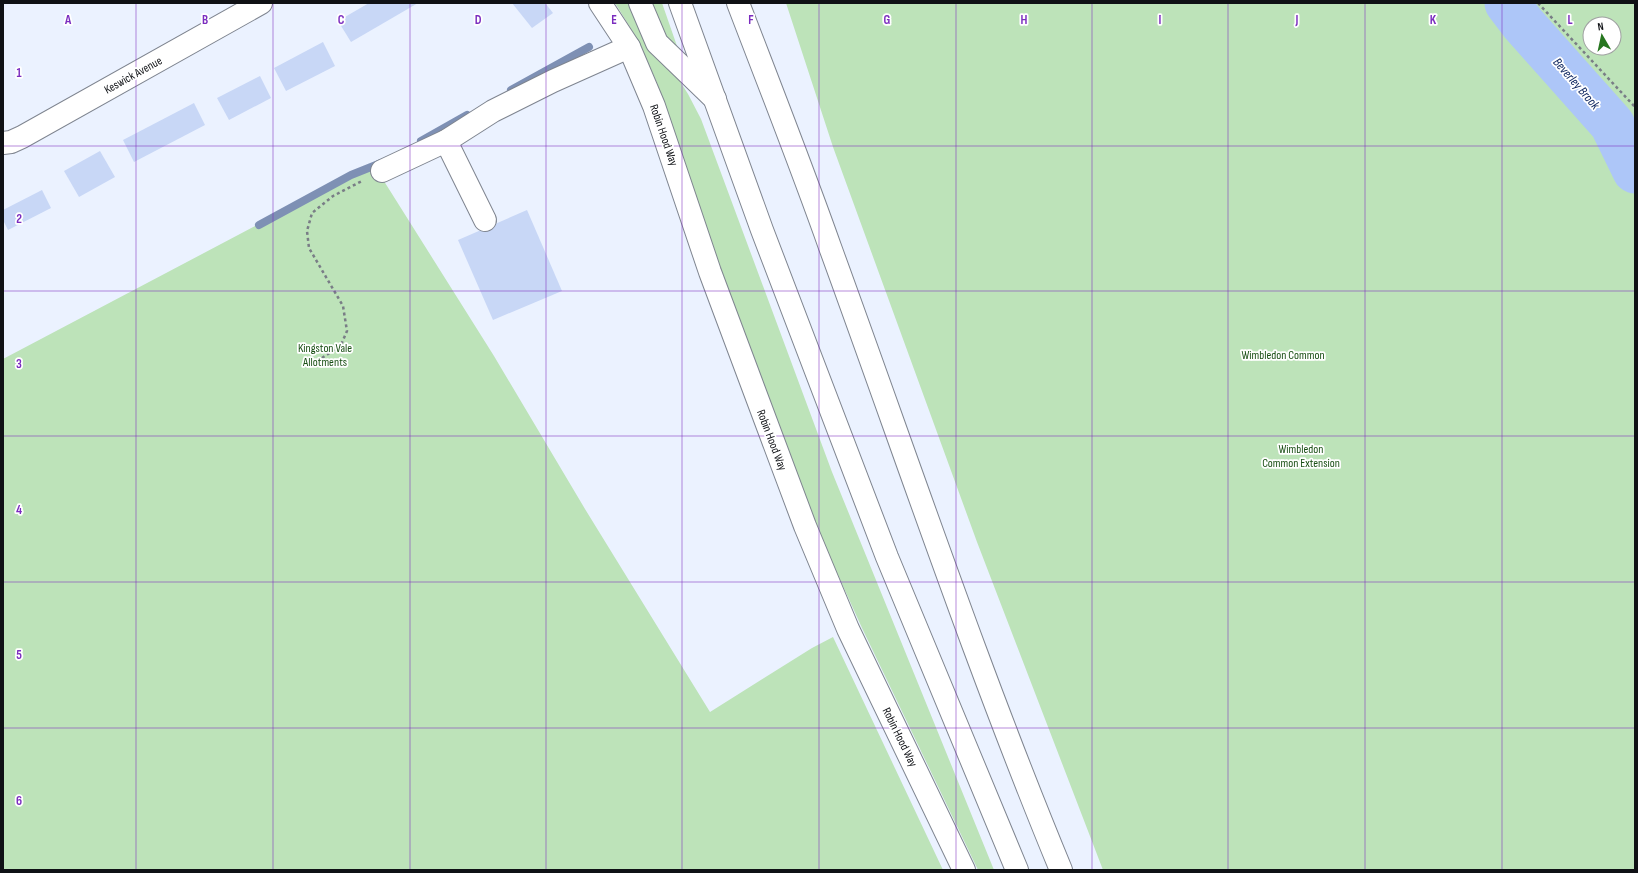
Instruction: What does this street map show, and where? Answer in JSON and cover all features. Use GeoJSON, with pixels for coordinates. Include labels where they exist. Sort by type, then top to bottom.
{"type":"FeatureCollection","features":[{"type":"Feature","properties":{"kind":"main road","name":"Keswick Avenue"},"geometry":{"type":"LineString","coordinates":[[3,143],[11,142],[22,137],[261,3]]}},
{"type":"Feature","properties":{"kind":"main road","name":"Robin Hood Way"},"geometry":{"type":"LineString","coordinates":[[600,3],[629,47],[654,106],[715,286],[805,526],[848,629],[964,870]]}},
{"type":"Feature","properties":{"kind":"main road"},"geometry":{"type":"LineString","coordinates":[[640,3],[657,43],[715,99]]}},
{"type":"Feature","properties":{"kind":"main road"},"geometry":{"type":"LineString","coordinates":[[680,3],[762,230],[887,557],[1017,870]]}},
{"type":"Feature","properties":{"kind":"main road"},"geometry":{"type":"LineString","coordinates":[[738,3],[830,246],[920,503],[1021,774],[1061,870]]}},
{"type":"Feature","properties":{"kind":"main road"},"geometry":{"type":"LineString","coordinates":[[382,171],[446,141],[493,111],[553,81],[629,47]]}},
{"type":"Feature","properties":{"kind":"main road"},"geometry":{"type":"LineString","coordinates":[[446,141],[485,220]]}},
{"type":"Feature","properties":{"kind":"path"},"geometry":{"type":"LineString","coordinates":[[1538,3],[1635,107]]}},
{"type":"Feature","properties":{"kind":"path"},"geometry":{"type":"LineString","coordinates":[[322,358],[341,345],[347,331],[343,306],[309,248],[307,231],[312,213],[333,196],[382,171]]}},
{"type":"Feature","properties":{"kind":"green space"},"geometry":{"type":"Polygon","coordinates":[[[615,3],[631,3],[688,94],[701,119],[832,472],[994,870],[978,870],[862,628],[814,522],[725,284],[657,83],[638,40],[615,3]]]}},
{"type":"Feature","properties":{"kind":"green space"},"geometry":{"type":"Polygon","coordinates":[[[648,3],[662,3],[677,46],[666,39],[662,34],[648,3]]]}},
{"type":"Feature","properties":{"kind":"green space","name":"Wimbledon Common"},"geometry":{"type":"Polygon","coordinates":[[[786,3],[1635,3],[1635,870],[1103,870],[977,542],[833,147],[786,3]]]}},
{"type":"Feature","properties":{"kind":"green space","name":"Kingston Vale Allotments"},"geometry":{"type":"Polygon","coordinates":[[[367,167],[382,178],[494,356],[585,509],[710,712],[812,648],[833,637],[943,870],[3,870],[3,359],[367,167]]]}},
{"type":"Feature","properties":{"kind":"building"},"geometry":{"type":"Polygon","coordinates":[[[369,3],[418,3],[351,42],[338,21],[369,3]]]}},
{"type":"Feature","properties":{"kind":"building"},"geometry":{"type":"Polygon","coordinates":[[[512,3],[545,3],[553,13],[532,28],[512,3]]]}},
{"type":"Feature","properties":{"kind":"building"},"geometry":{"type":"Polygon","coordinates":[[[323,42],[335,66],[286,91],[274,68],[323,42]]]}},
{"type":"Feature","properties":{"kind":"building"},"geometry":{"type":"Polygon","coordinates":[[[260,76],[271,98],[229,120],[217,98],[260,76]]]}},
{"type":"Feature","properties":{"kind":"building"},"geometry":{"type":"Polygon","coordinates":[[[194,103],[205,125],[134,162],[123,140],[194,103]]]}},
{"type":"Feature","properties":{"kind":"building"},"geometry":{"type":"Polygon","coordinates":[[[100,151],[115,177],[79,197],[64,171],[100,151]]]}},
{"type":"Feature","properties":{"kind":"building"},"geometry":{"type":"Polygon","coordinates":[[[42,190],[51,208],[8,230],[3,220],[3,210],[42,190]]]}},
{"type":"Feature","properties":{"kind":"building"},"geometry":{"type":"Polygon","coordinates":[[[527,210],[562,291],[493,320],[458,240],[527,210]]]}},
{"type":"Feature","properties":{"kind":"waterway","name":"Beverley Brook"},"geometry":{"type":"LineString","coordinates":[[1507,3],[1523,24],[1612,124],[1635,171]]}},
{"type":"Feature","properties":{"kind":"waterway"},"geometry":{"type":"LineString","coordinates":[[511,90],[589,47]]}},
{"type":"Feature","properties":{"kind":"waterway"},"geometry":{"type":"LineString","coordinates":[[421,141],[467,115]]}},
{"type":"Feature","properties":{"kind":"waterway"},"geometry":{"type":"LineString","coordinates":[[259,225],[351,175],[381,163]]}},
{"type":"Feature","properties":{"kind":"park label","name":"Wimbledon Common Extension"},"geometry":{"type":"Point","coordinates":[1301,456]}}]}
